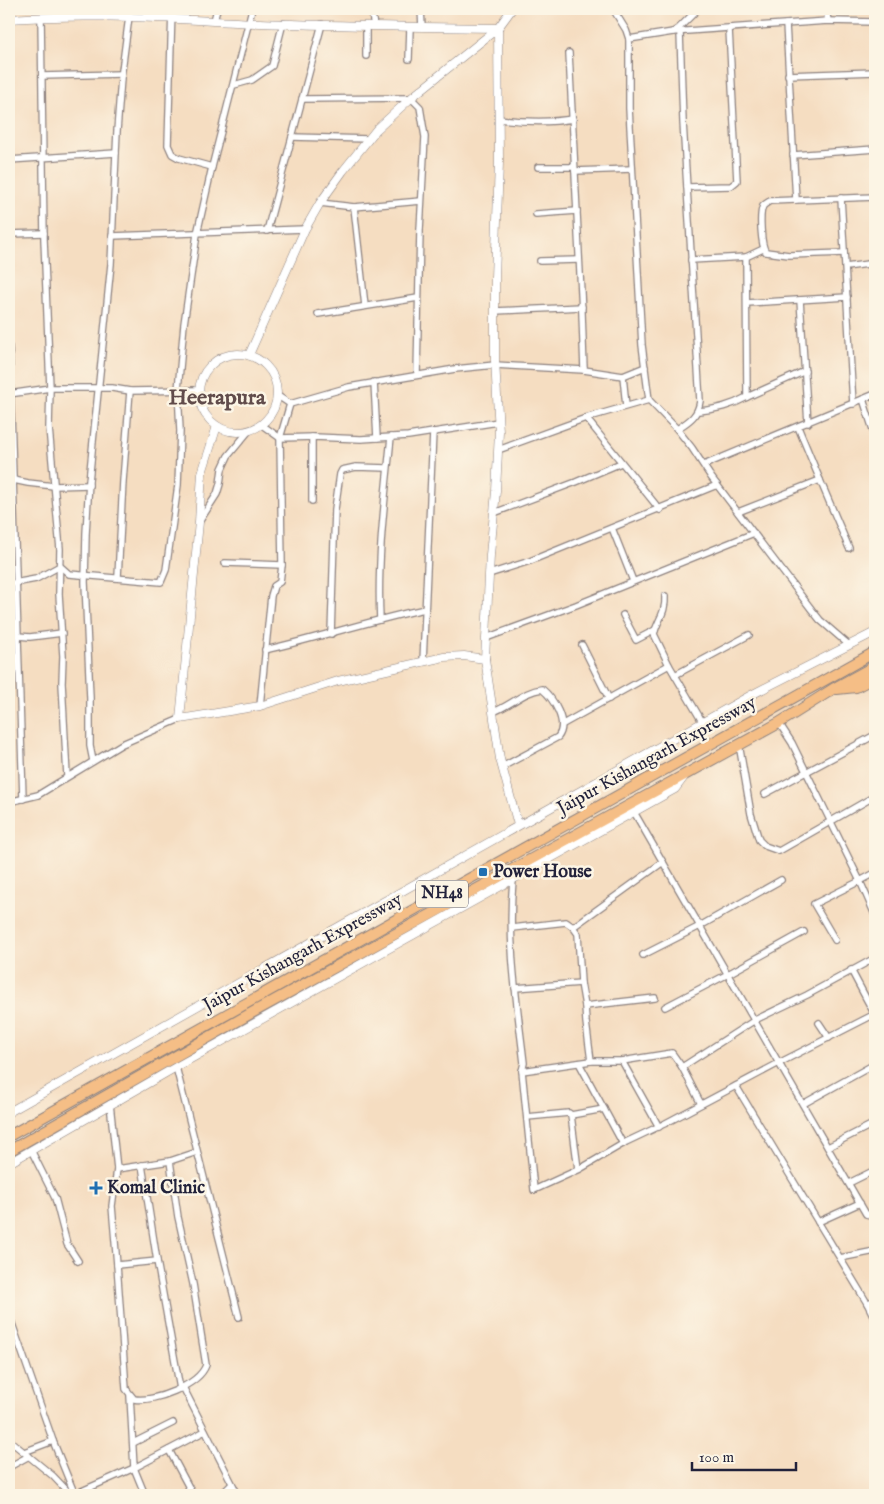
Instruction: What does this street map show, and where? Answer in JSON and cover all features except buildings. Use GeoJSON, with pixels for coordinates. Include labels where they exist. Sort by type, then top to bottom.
{"type":"FeatureCollection","features":[{"type":"Feature","properties":{"kind":"highway","name":"Jaipur Kishangarh Expressway"},"geometry":{"type":"LineString","coordinates":[[9,1136],[875,652]]}},
{"type":"Feature","properties":{"kind":"highway","name":"NH48"},"geometry":{"type":"LineString","coordinates":[[833,689],[875,666]]}},
{"type":"Feature","properties":{"kind":"highway"},"geometry":{"type":"LineString","coordinates":[[833,689],[856,687],[875,677]]}},
{"type":"Feature","properties":{"kind":"highway","name":"Jaipur Kishangarh Expressway"},"geometry":{"type":"LineString","coordinates":[[9,1151],[248,1015],[779,722],[833,689]]}},
{"type":"Feature","properties":{"kind":"street"},"geometry":{"type":"LineString","coordinates":[[172,9],[168,145],[172,154],[179,158],[212,167]]}},
{"type":"Feature","properties":{"kind":"street"},"geometry":{"type":"LineString","coordinates":[[214,21],[217,9]]}},
{"type":"Feature","properties":{"kind":"street"},"geometry":{"type":"LineString","coordinates":[[60,566],[69,574],[161,582],[166,570],[178,485],[180,431],[178,390],[185,312],[197,234],[252,9]]}},
{"type":"Feature","properties":{"kind":"street"},"geometry":{"type":"LineString","coordinates":[[366,56],[371,9]]}},
{"type":"Feature","properties":{"kind":"street"},"geometry":{"type":"LineString","coordinates":[[421,9],[422,27]]}},
{"type":"Feature","properties":{"kind":"street"},"geometry":{"type":"LineString","coordinates":[[613,9],[626,30],[629,39],[629,108],[642,345],[650,400],[704,465],[812,610],[849,645]]}},
{"type":"Feature","properties":{"kind":"street"},"geometry":{"type":"LineString","coordinates":[[672,32],[679,28],[698,9]]}},
{"type":"Feature","properties":{"kind":"street"},"geometry":{"type":"LineString","coordinates":[[826,9],[828,21]]}},
{"type":"Feature","properties":{"kind":"street"},"geometry":{"type":"LineString","coordinates":[[250,355],[305,229],[320,203],[369,139],[411,98],[498,28],[508,11]]}},
{"type":"Feature","properties":{"kind":"street"},"geometry":{"type":"LineString","coordinates":[[9,19],[41,13],[130,13],[214,21],[498,28]]}},
{"type":"Feature","properties":{"kind":"street"},"geometry":{"type":"LineString","coordinates":[[41,13],[44,233],[50,388],[49,428],[60,566],[59,602],[62,633],[62,683],[67,776]]}},
{"type":"Feature","properties":{"kind":"street"},"geometry":{"type":"LineString","coordinates":[[93,761],[90,746],[86,574],[89,485],[112,236],[121,74],[130,13]]}},
{"type":"Feature","properties":{"kind":"street"},"geometry":{"type":"LineString","coordinates":[[629,39],[672,32],[828,21],[875,22]]}},
{"type":"Feature","properties":{"kind":"street"},"geometry":{"type":"LineString","coordinates":[[234,85],[252,80],[272,66],[283,23]]}},
{"type":"Feature","properties":{"kind":"street"},"geometry":{"type":"LineString","coordinates":[[267,231],[322,24]]}},
{"type":"Feature","properties":{"kind":"street"},"geometry":{"type":"LineString","coordinates":[[786,24],[796,200]]}},
{"type":"Feature","properties":{"kind":"street"},"geometry":{"type":"LineString","coordinates":[[409,59],[410,27]]}},
{"type":"Feature","properties":{"kind":"street"},"geometry":{"type":"LineString","coordinates":[[498,28],[499,120],[494,311],[498,450],[489,574],[486,659],[502,767],[518,825]]}},
{"type":"Feature","properties":{"kind":"street"},"geometry":{"type":"LineString","coordinates":[[687,188],[731,186],[737,181],[729,28]]}},
{"type":"Feature","properties":{"kind":"street"},"geometry":{"type":"LineString","coordinates":[[680,32],[683,122],[700,401],[699,411]]}},
{"type":"Feature","properties":{"kind":"street"},"geometry":{"type":"LineString","coordinates":[[569,53],[584,370]]}},
{"type":"Feature","properties":{"kind":"street"},"geometry":{"type":"LineString","coordinates":[[788,75],[875,72]]}},
{"type":"Feature","properties":{"kind":"street"},"geometry":{"type":"LineString","coordinates":[[42,76],[121,74]]}},
{"type":"Feature","properties":{"kind":"street"},"geometry":{"type":"LineString","coordinates":[[302,99],[411,98],[420,107],[425,137],[421,201],[417,375]]}},
{"type":"Feature","properties":{"kind":"street"},"geometry":{"type":"LineString","coordinates":[[499,120],[554,122],[573,119]]}},
{"type":"Feature","properties":{"kind":"street"},"geometry":{"type":"LineString","coordinates":[[292,137],[369,139]]}},
{"type":"Feature","properties":{"kind":"street"},"geometry":{"type":"LineString","coordinates":[[793,155],[875,149]]}},
{"type":"Feature","properties":{"kind":"street"},"geometry":{"type":"LineString","coordinates":[[9,160],[116,153]]}},
{"type":"Feature","properties":{"kind":"street"},"geometry":{"type":"LineString","coordinates":[[538,167],[632,169]]}},
{"type":"Feature","properties":{"kind":"street"},"geometry":{"type":"LineString","coordinates":[[844,253],[789,255],[766,252],[763,249],[762,243],[762,210],[764,205],[770,201],[875,197]]}},
{"type":"Feature","properties":{"kind":"street"},"geometry":{"type":"LineString","coordinates":[[841,198],[853,404]]}},
{"type":"Feature","properties":{"kind":"street"},"geometry":{"type":"LineString","coordinates":[[320,203],[354,207],[421,201]]}},
{"type":"Feature","properties":{"kind":"street"},"geometry":{"type":"LineString","coordinates":[[354,207],[365,306]]}},
{"type":"Feature","properties":{"kind":"street"},"geometry":{"type":"LineString","coordinates":[[536,214],[577,211]]}},
{"type":"Feature","properties":{"kind":"street"},"geometry":{"type":"LineString","coordinates":[[112,236],[305,229]]}},
{"type":"Feature","properties":{"kind":"street"},"geometry":{"type":"LineString","coordinates":[[9,234],[44,233]]}},
{"type":"Feature","properties":{"kind":"street"},"geometry":{"type":"LineString","coordinates":[[691,260],[746,257],[763,249]]}},
{"type":"Feature","properties":{"kind":"street"},"geometry":{"type":"LineString","coordinates":[[746,257],[748,397]]}},
{"type":"Feature","properties":{"kind":"street"},"geometry":{"type":"LineString","coordinates":[[540,261],[580,260]]}},
{"type":"Feature","properties":{"kind":"street"},"geometry":{"type":"LineString","coordinates":[[846,267],[875,263]]}},
{"type":"Feature","properties":{"kind":"street"},"geometry":{"type":"LineString","coordinates":[[747,303],[847,297]]}},
{"type":"Feature","properties":{"kind":"street"},"geometry":{"type":"LineString","coordinates":[[318,314],[418,298]]}},
{"type":"Feature","properties":{"kind":"street"},"geometry":{"type":"LineString","coordinates":[[800,300],[808,423]]}},
{"type":"Feature","properties":{"kind":"street"},"geometry":{"type":"LineString","coordinates":[[494,311],[582,307]]}},
{"type":"Feature","properties":{"kind":"street"},"geometry":{"type":"LineString","coordinates":[[9,347],[11,479],[23,799]]}},
{"type":"Feature","properties":{"kind":"street"},"geometry":{"type":"LineString","coordinates":[[199,522],[217,494],[222,469],[228,456],[248,432],[262,425],[274,412],[278,396],[276,380],[268,366],[250,355],[238,353],[222,356],[210,364],[202,376],[198,390],[200,404],[207,418],[217,426],[233,432],[248,432]]}},
{"type":"Feature","properties":{"kind":"street"},"geometry":{"type":"LineString","coordinates":[[278,396],[290,404],[374,382],[495,365],[584,370],[622,376],[645,367]]}},
{"type":"Feature","properties":{"kind":"street"},"geometry":{"type":"LineString","coordinates":[[676,429],[690,420],[699,411],[733,405],[805,371]]}},
{"type":"Feature","properties":{"kind":"street"},"geometry":{"type":"LineString","coordinates":[[622,376],[626,406]]}},
{"type":"Feature","properties":{"kind":"street"},"geometry":{"type":"LineString","coordinates":[[374,382],[377,438]]}},
{"type":"Feature","properties":{"kind":"street"},"geometry":{"type":"LineString","coordinates":[[9,394],[50,388],[112,388],[130,391],[198,390]]}},
{"type":"Feature","properties":{"kind":"street"},"geometry":{"type":"LineString","coordinates":[[118,577],[130,391]]}},
{"type":"Feature","properties":{"kind":"street"},"geometry":{"type":"LineString","coordinates":[[704,465],[875,394]]}},
{"type":"Feature","properties":{"kind":"street"},"geometry":{"type":"LineString","coordinates":[[863,399],[875,436]]}},
{"type":"Feature","properties":{"kind":"street"},"geometry":{"type":"LineString","coordinates":[[498,450],[586,418],[650,400]]}},
{"type":"Feature","properties":{"kind":"street"},"geometry":{"type":"LineString","coordinates":[[260,706],[271,596],[274,586],[280,582],[282,565],[280,438],[290,404]]}},
{"type":"Feature","properties":{"kind":"street"},"geometry":{"type":"LineString","coordinates":[[586,418],[660,510]]}},
{"type":"Feature","properties":{"kind":"street"},"geometry":{"type":"LineString","coordinates":[[262,425],[280,438],[377,438],[498,422]]}},
{"type":"Feature","properties":{"kind":"street"},"geometry":{"type":"LineString","coordinates":[[180,719],[202,473],[217,426]]}},
{"type":"Feature","properties":{"kind":"street"},"geometry":{"type":"LineString","coordinates":[[798,427],[849,548]]}},
{"type":"Feature","properties":{"kind":"street"},"geometry":{"type":"LineString","coordinates":[[423,662],[433,432]]}},
{"type":"Feature","properties":{"kind":"street"},"geometry":{"type":"LineString","coordinates":[[312,437],[312,502]]}},
{"type":"Feature","properties":{"kind":"street"},"geometry":{"type":"LineString","coordinates":[[380,620],[382,524],[391,437]]}},
{"type":"Feature","properties":{"kind":"street"},"geometry":{"type":"LineString","coordinates":[[494,513],[621,463]]}},
{"type":"Feature","properties":{"kind":"street"},"geometry":{"type":"LineString","coordinates":[[331,634],[335,518],[340,474],[342,470],[356,467],[387,468]]}},
{"type":"Feature","properties":{"kind":"street"},"geometry":{"type":"LineString","coordinates":[[11,479],[54,486],[89,485]]}},
{"type":"Feature","properties":{"kind":"street"},"geometry":{"type":"LineString","coordinates":[[738,512],[820,480]]}},
{"type":"Feature","properties":{"kind":"street"},"geometry":{"type":"LineString","coordinates":[[489,574],[530,561],[718,485]]}},
{"type":"Feature","properties":{"kind":"street"},"geometry":{"type":"LineString","coordinates":[[612,528],[633,581]]}},
{"type":"Feature","properties":{"kind":"street"},"geometry":{"type":"LineString","coordinates":[[486,638],[576,605],[754,533]]}},
{"type":"Feature","properties":{"kind":"street"},"geometry":{"type":"LineString","coordinates":[[225,563],[282,565]]}},
{"type":"Feature","properties":{"kind":"street"},"geometry":{"type":"LineString","coordinates":[[9,584],[36,579],[60,566]]}},
{"type":"Feature","properties":{"kind":"street"},"geometry":{"type":"LineString","coordinates":[[665,596],[663,616],[654,634],[656,641],[703,723]]}},
{"type":"Feature","properties":{"kind":"street"},"geometry":{"type":"LineString","coordinates":[[265,650],[425,609]]}},
{"type":"Feature","properties":{"kind":"street"},"geometry":{"type":"LineString","coordinates":[[623,615],[636,640],[655,630]]}},
{"type":"Feature","properties":{"kind":"street"},"geometry":{"type":"LineString","coordinates":[[9,1112],[753,694],[875,632]]}},
{"type":"Feature","properties":{"kind":"street"},"geometry":{"type":"LineString","coordinates":[[18,636],[30,637],[62,633]]}},
{"type":"Feature","properties":{"kind":"street"},"geometry":{"type":"LineString","coordinates":[[675,675],[749,635]]}},
{"type":"Feature","properties":{"kind":"street"},"geometry":{"type":"LineString","coordinates":[[582,645],[609,699]]}},
{"type":"Feature","properties":{"kind":"street"},"geometry":{"type":"LineString","coordinates":[[9,802],[38,795],[122,744],[180,719],[260,706],[338,681],[444,657],[464,656],[486,659]]}},
{"type":"Feature","properties":{"kind":"street"},"geometry":{"type":"LineString","coordinates":[[563,724],[670,665]]}},
{"type":"Feature","properties":{"kind":"street"},"geometry":{"type":"LineString","coordinates":[[493,712],[502,709],[533,690],[542,689],[548,694],[563,724],[562,732],[558,737],[502,767]]}},
{"type":"Feature","properties":{"kind":"street"},"geometry":{"type":"LineString","coordinates":[[779,722],[831,820],[875,915]]}},
{"type":"Feature","properties":{"kind":"street"},"geometry":{"type":"LineString","coordinates":[[765,794],[875,735]]}},
{"type":"Feature","properties":{"kind":"street"},"geometry":{"type":"LineString","coordinates":[[739,744],[751,814],[759,840],[765,846],[779,850],[875,796]]}},
{"type":"Feature","properties":{"kind":"street"},"geometry":{"type":"LineString","coordinates":[[9,1162],[675,789],[687,773]]}},
{"type":"Feature","properties":{"kind":"street"},"geometry":{"type":"LineString","coordinates":[[634,812],[866,1214],[875,1215]]}},
{"type":"Feature","properties":{"kind":"street"},"geometry":{"type":"LineString","coordinates":[[573,926],[664,862]]}},
{"type":"Feature","properties":{"kind":"street"},"geometry":{"type":"LineString","coordinates":[[835,940],[814,904],[875,873]]}},
{"type":"Feature","properties":{"kind":"street"},"geometry":{"type":"LineString","coordinates":[[513,880],[510,907],[524,1063],[522,1071],[534,1190],[875,1015],[852,970]]}},
{"type":"Feature","properties":{"kind":"street"},"geometry":{"type":"LineString","coordinates":[[643,955],[700,926],[780,880]]}},
{"type":"Feature","properties":{"kind":"street"},"geometry":{"type":"LineString","coordinates":[[512,928],[566,922],[573,926],[578,934],[581,983],[586,1006],[591,1061]]}},
{"type":"Feature","properties":{"kind":"street"},"geometry":{"type":"LineString","coordinates":[[665,1006],[804,932]]}},
{"type":"Feature","properties":{"kind":"street"},"geometry":{"type":"LineString","coordinates":[[682,1067],[755,1020],[807,995],[875,958]]}},
{"type":"Feature","properties":{"kind":"street"},"geometry":{"type":"LineString","coordinates":[[516,988],[581,983]]}},
{"type":"Feature","properties":{"kind":"street"},"geometry":{"type":"LineString","coordinates":[[586,1006],[655,998]]}},
{"type":"Feature","properties":{"kind":"street"},"geometry":{"type":"LineString","coordinates":[[819,1022],[829,1038]]}},
{"type":"Feature","properties":{"kind":"street"},"geometry":{"type":"LineString","coordinates":[[522,1071],[591,1061],[622,1061],[672,1053],[682,1067],[701,1104]]}},
{"type":"Feature","properties":{"kind":"street"},"geometry":{"type":"LineString","coordinates":[[622,1061],[660,1126]]}},
{"type":"Feature","properties":{"kind":"street"},"geometry":{"type":"LineString","coordinates":[[579,1063],[623,1144]]}},
{"type":"Feature","properties":{"kind":"street"},"geometry":{"type":"LineString","coordinates":[[803,1104],[875,1064]]}},
{"type":"Feature","properties":{"kind":"street"},"geometry":{"type":"LineString","coordinates":[[176,1068],[239,1316]]}},
{"type":"Feature","properties":{"kind":"street"},"geometry":{"type":"LineString","coordinates":[[736,1086],[875,1319]]}},
{"type":"Feature","properties":{"kind":"street"},"geometry":{"type":"LineString","coordinates":[[110,1104],[117,1169],[112,1206],[126,1389],[130,1396],[134,1468],[145,1495]]}},
{"type":"Feature","properties":{"kind":"street"},"geometry":{"type":"LineString","coordinates":[[527,1118],[569,1113],[571,1115],[604,1109]]}},
{"type":"Feature","properties":{"kind":"street"},"geometry":{"type":"LineString","coordinates":[[571,1115],[578,1169]]}},
{"type":"Feature","properties":{"kind":"street"},"geometry":{"type":"LineString","coordinates":[[828,1147],[875,1123]]}},
{"type":"Feature","properties":{"kind":"street"},"geometry":{"type":"LineString","coordinates":[[31,1150],[55,1198],[67,1244],[78,1261]]}},
{"type":"Feature","properties":{"kind":"street"},"geometry":{"type":"LineString","coordinates":[[117,1169],[170,1161],[197,1152]]}},
{"type":"Feature","properties":{"kind":"street"},"geometry":{"type":"LineString","coordinates":[[130,1396],[142,1401],[182,1388],[204,1372],[206,1361],[193,1284],[178,1216],[170,1161]]}},
{"type":"Feature","properties":{"kind":"street"},"geometry":{"type":"LineString","coordinates":[[142,1165],[157,1261],[182,1388],[238,1495]]}},
{"type":"Feature","properties":{"kind":"street"},"geometry":{"type":"LineString","coordinates":[[849,1183],[875,1170]]}},
{"type":"Feature","properties":{"kind":"street"},"geometry":{"type":"LineString","coordinates":[[818,1222],[860,1203]]}},
{"type":"Feature","properties":{"kind":"street"},"geometry":{"type":"LineString","coordinates":[[840,1258],[875,1251]]}},
{"type":"Feature","properties":{"kind":"street"},"geometry":{"type":"LineString","coordinates":[[116,1265],[157,1261]]}},
{"type":"Feature","properties":{"kind":"street"},"geometry":{"type":"LineString","coordinates":[[867,1303],[875,1301]]}},
{"type":"Feature","properties":{"kind":"street"},"geometry":{"type":"LineString","coordinates":[[9,1315],[11,1335],[74,1495]]}},
{"type":"Feature","properties":{"kind":"street"},"geometry":{"type":"LineString","coordinates":[[133,1443],[173,1423]]}},
{"type":"Feature","properties":{"kind":"street"},"geometry":{"type":"LineString","coordinates":[[74,1495],[134,1468],[205,1431]]}},
{"type":"Feature","properties":{"kind":"street"},"geometry":{"type":"LineString","coordinates":[[9,1440],[74,1495]]}},
{"type":"Feature","properties":{"kind":"street"},"geometry":{"type":"LineString","coordinates":[[9,1467],[26,1454],[53,1441]]}},
{"type":"Feature","properties":{"kind":"street"},"geometry":{"type":"LineString","coordinates":[[169,1450],[193,1495]]}},
{"type":"Feature","properties":{"kind":"street"},"geometry":{"type":"LineString","coordinates":[[221,1495],[232,1484]]}},
{"type":"Feature","properties":{"kind":"place","name":"Power House"},"geometry":{"type":"Point","coordinates":[483,872]}},
{"type":"Feature","properties":{"kind":"place","name":"Komal Clinic"},"geometry":{"type":"Point","coordinates":[96,1188]}},
{"type":"Feature","properties":{"kind":"district","name":"Heerapura"},"geometry":{"type":"Point","coordinates":[217,398]}}]}
